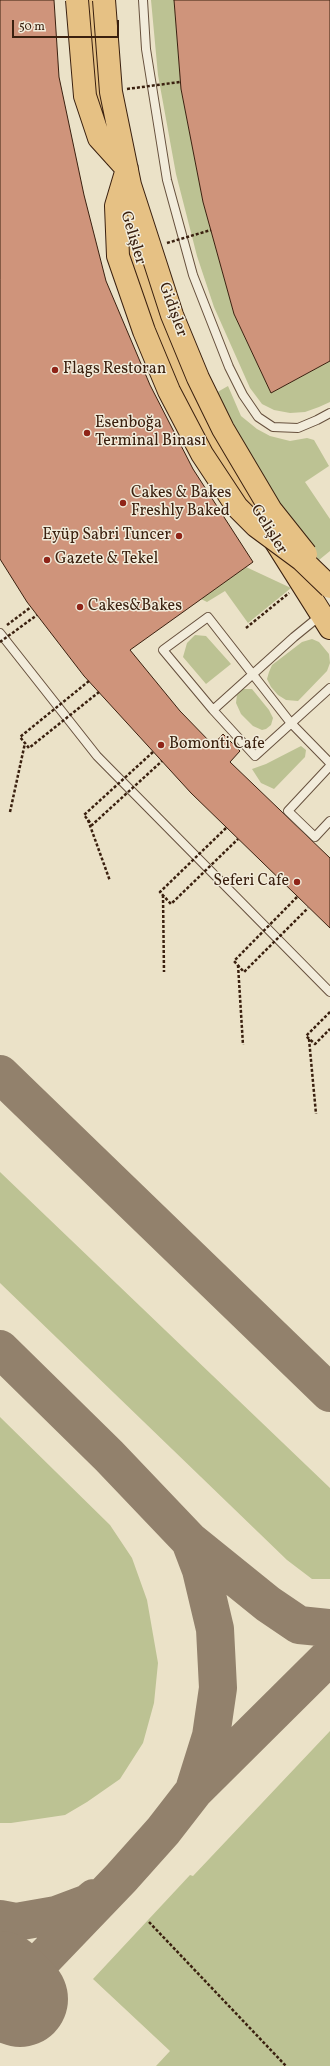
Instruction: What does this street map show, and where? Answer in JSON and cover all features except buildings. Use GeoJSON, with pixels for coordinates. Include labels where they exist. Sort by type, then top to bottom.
{"type":"FeatureCollection","features":[{"type":"Feature","properties":{"kind":"highway"},"geometry":{"type":"LineString","coordinates":[[76,0],[85,96],[99,138],[127,169],[116,206],[118,256],[144,331],[169,391],[202,454],[237,507],[256,526],[302,560],[330,586]]}},
{"type":"Feature","properties":{"kind":"highway","name":"Gelişler"},"geometry":{"type":"LineString","coordinates":[[88,0],[100,103],[121,199],[166,343],[204,428],[326,621]]}},
{"type":"Feature","properties":{"kind":"highway","name":"Gidişler"},"geometry":{"type":"LineString","coordinates":[[104,0],[111,92],[130,185],[172,315],[198,378],[223,429],[271,510],[330,586]]}},
{"type":"Feature","properties":{"kind":"lane"},"geometry":{"type":"LineString","coordinates":[[143,0],[146,49],[167,180],[193,275],[229,367],[243,395],[258,417],[273,427],[298,428],[330,413]]}},
{"type":"Feature","properties":{"kind":"lane"},"geometry":{"type":"LineString","coordinates":[[330,688],[290,722],[255,756],[213,710],[163,650],[208,617],[290,722],[330,763]]}},
{"type":"Feature","properties":{"kind":"lane"},"geometry":{"type":"LineString","coordinates":[[213,710],[252,674],[326,621]]}},
{"type":"Feature","properties":{"kind":"lane"},"geometry":{"type":"LineString","coordinates":[[0,633],[97,756],[330,992]]}},
{"type":"Feature","properties":{"kind":"lane"},"geometry":{"type":"LineString","coordinates":[[330,766],[288,811],[316,837],[330,821]]}},
{"type":"Feature","properties":{"kind":"path"},"geometry":{"type":"LineString","coordinates":[[6,625],[31,607]]}},
{"type":"Feature","properties":{"kind":"path"},"geometry":{"type":"LineString","coordinates":[[0,642],[37,615]]}},
{"type":"Feature","properties":{"kind":"path"},"geometry":{"type":"LineString","coordinates":[[89,681],[20,736],[29,748],[99,692]]}},
{"type":"Feature","properties":{"kind":"path"},"geometry":{"type":"LineString","coordinates":[[10,812],[25,742]]}},
{"type":"Feature","properties":{"kind":"path"},"geometry":{"type":"LineString","coordinates":[[153,752],[84,815],[92,825],[162,761]]}},
{"type":"Feature","properties":{"kind":"path"},"geometry":{"type":"LineString","coordinates":[[88,820],[110,881]]}},
{"type":"Feature","properties":{"kind":"path"},"geometry":{"type":"LineString","coordinates":[[164,972],[162,895],[160,892],[226,828]]}},
{"type":"Feature","properties":{"kind":"path"},"geometry":{"type":"LineString","coordinates":[[162,895],[171,904],[238,839]]}},
{"type":"Feature","properties":{"kind":"path"},"geometry":{"type":"LineString","coordinates":[[297,897],[234,961],[244,972],[308,908]]}},
{"type":"Feature","properties":{"kind":"path"},"geometry":{"type":"LineString","coordinates":[[238,965],[243,1045]]}},
{"type":"Feature","properties":{"kind":"path"},"geometry":{"type":"LineString","coordinates":[[316,1114],[309,1039],[306,1036],[330,1012]]}},
{"type":"Feature","properties":{"kind":"path"},"geometry":{"type":"LineString","coordinates":[[309,1039],[315,1044],[330,1029]]}},
{"type":"Feature","properties":{"kind":"path"},"geometry":{"type":"LineString","coordinates":[[149,1922],[286,2066]]}},
{"type":"Feature","properties":{"kind":"green space"},"geometry":{"type":"Polygon","coordinates":[[[151,0],[174,0],[181,89],[203,202],[234,314],[271,393],[330,361],[330,402],[319,407],[305,412],[290,413],[274,410],[262,404],[250,388],[214,307],[197,256],[176,174],[158,75],[151,0]]]}},
{"type":"Feature","properties":{"kind":"green space"},"geometry":{"type":"Polygon","coordinates":[[[228,386],[241,416],[257,429],[270,436],[290,441],[307,438],[314,440],[329,466],[305,482],[330,519],[330,551],[319,560],[295,530],[214,394],[228,386]]]}},
{"type":"Feature","properties":{"kind":"green space"},"geometry":{"type":"Polygon","coordinates":[[[246,567],[291,588],[248,623],[225,591],[207,602],[201,599],[246,567]]]}},
{"type":"Feature","properties":{"kind":"green space"},"geometry":{"type":"Polygon","coordinates":[[[195,635],[206,636],[231,664],[206,684],[183,657],[187,643],[195,635]]]}},
{"type":"Feature","properties":{"kind":"green space"},"geometry":{"type":"Polygon","coordinates":[[[312,639],[319,642],[329,654],[330,663],[327,671],[298,701],[286,700],[278,695],[271,687],[267,679],[269,672],[272,665],[302,642],[312,639]]]}},
{"type":"Feature","properties":{"kind":"green space"},"geometry":{"type":"Polygon","coordinates":[[[243,689],[252,689],[269,710],[273,718],[271,725],[266,729],[262,730],[253,726],[241,714],[236,703],[237,695],[243,689]]]}},
{"type":"Feature","properties":{"kind":"green space"},"geometry":{"type":"Polygon","coordinates":[[[301,746],[306,750],[305,757],[274,789],[261,783],[252,769],[266,764],[301,746]]]}},
{"type":"Feature","properties":{"kind":"green space"},"geometry":{"type":"Polygon","coordinates":[[[0,1172],[330,1488],[330,1579],[312,1579],[287,1560],[0,1283],[0,1172]]]}},
{"type":"Feature","properties":{"kind":"green space"},"geometry":{"type":"Polygon","coordinates":[[[0,1417],[110,1525],[132,1558],[147,1600],[158,1663],[154,1703],[143,1743],[120,1779],[65,1815],[11,1823],[0,1823],[0,1417]]]}},
{"type":"Feature","properties":{"kind":"green space"},"geometry":{"type":"Polygon","coordinates":[[[330,1731],[330,2066],[156,2066],[170,2051],[93,1979],[190,1875],[193,1876],[330,1731]]]}},
{"type":"Feature","properties":{"kind":"taxiway"},"geometry":{"type":"LineString","coordinates":[[0,1074],[330,1393]]}},
{"type":"Feature","properties":{"kind":"taxiway"},"geometry":{"type":"LineString","coordinates":[[0,1349],[109,1456],[190,1541],[268,1604],[299,1625],[330,1628]]}},
{"type":"Feature","properties":{"kind":"taxiway"},"geometry":{"type":"LineString","coordinates":[[190,1541],[201,1570],[215,1629],[218,1688],[211,1736],[195,1787]]}},
{"type":"Feature","properties":{"kind":"taxiway"},"geometry":{"type":"LineString","coordinates":[[0,2004],[121,1878],[163,1831],[194,1791],[330,1656]]}},
{"type":"Feature","properties":{"kind":"taxiway"},"geometry":{"type":"LineString","coordinates":[[0,1919],[16,1922],[56,1915],[88,1903],[94,1898]]}},
{"type":"Feature","properties":{"kind":"runway"},"geometry":{"type":"LineString","coordinates":[[0,1979],[20,1999]]}},
{"type":"Feature","properties":{"kind":"place","name":"Flags Restoran"},"geometry":{"type":"Point","coordinates":[55,370]}},
{"type":"Feature","properties":{"kind":"place","name":"Esenboğa Terminal Binası"},"geometry":{"type":"Point","coordinates":[87,433]}},
{"type":"Feature","properties":{"kind":"place","name":"Cakes & Bakes Freshly Baked"},"geometry":{"type":"Point","coordinates":[123,503]}},
{"type":"Feature","properties":{"kind":"place","name":"Eyüp Sabri Tuncer"},"geometry":{"type":"Point","coordinates":[179,536]}},
{"type":"Feature","properties":{"kind":"place","name":"Gazete & Tekel"},"geometry":{"type":"Point","coordinates":[47,560]}},
{"type":"Feature","properties":{"kind":"place","name":"Cakes&Bakes"},"geometry":{"type":"Point","coordinates":[80,607]}},
{"type":"Feature","properties":{"kind":"place","name":"Bomonti Cafe"},"geometry":{"type":"Point","coordinates":[161,745]}},
{"type":"Feature","properties":{"kind":"place","name":"Seferi Cafe"},"geometry":{"type":"Point","coordinates":[297,882]}}]}
